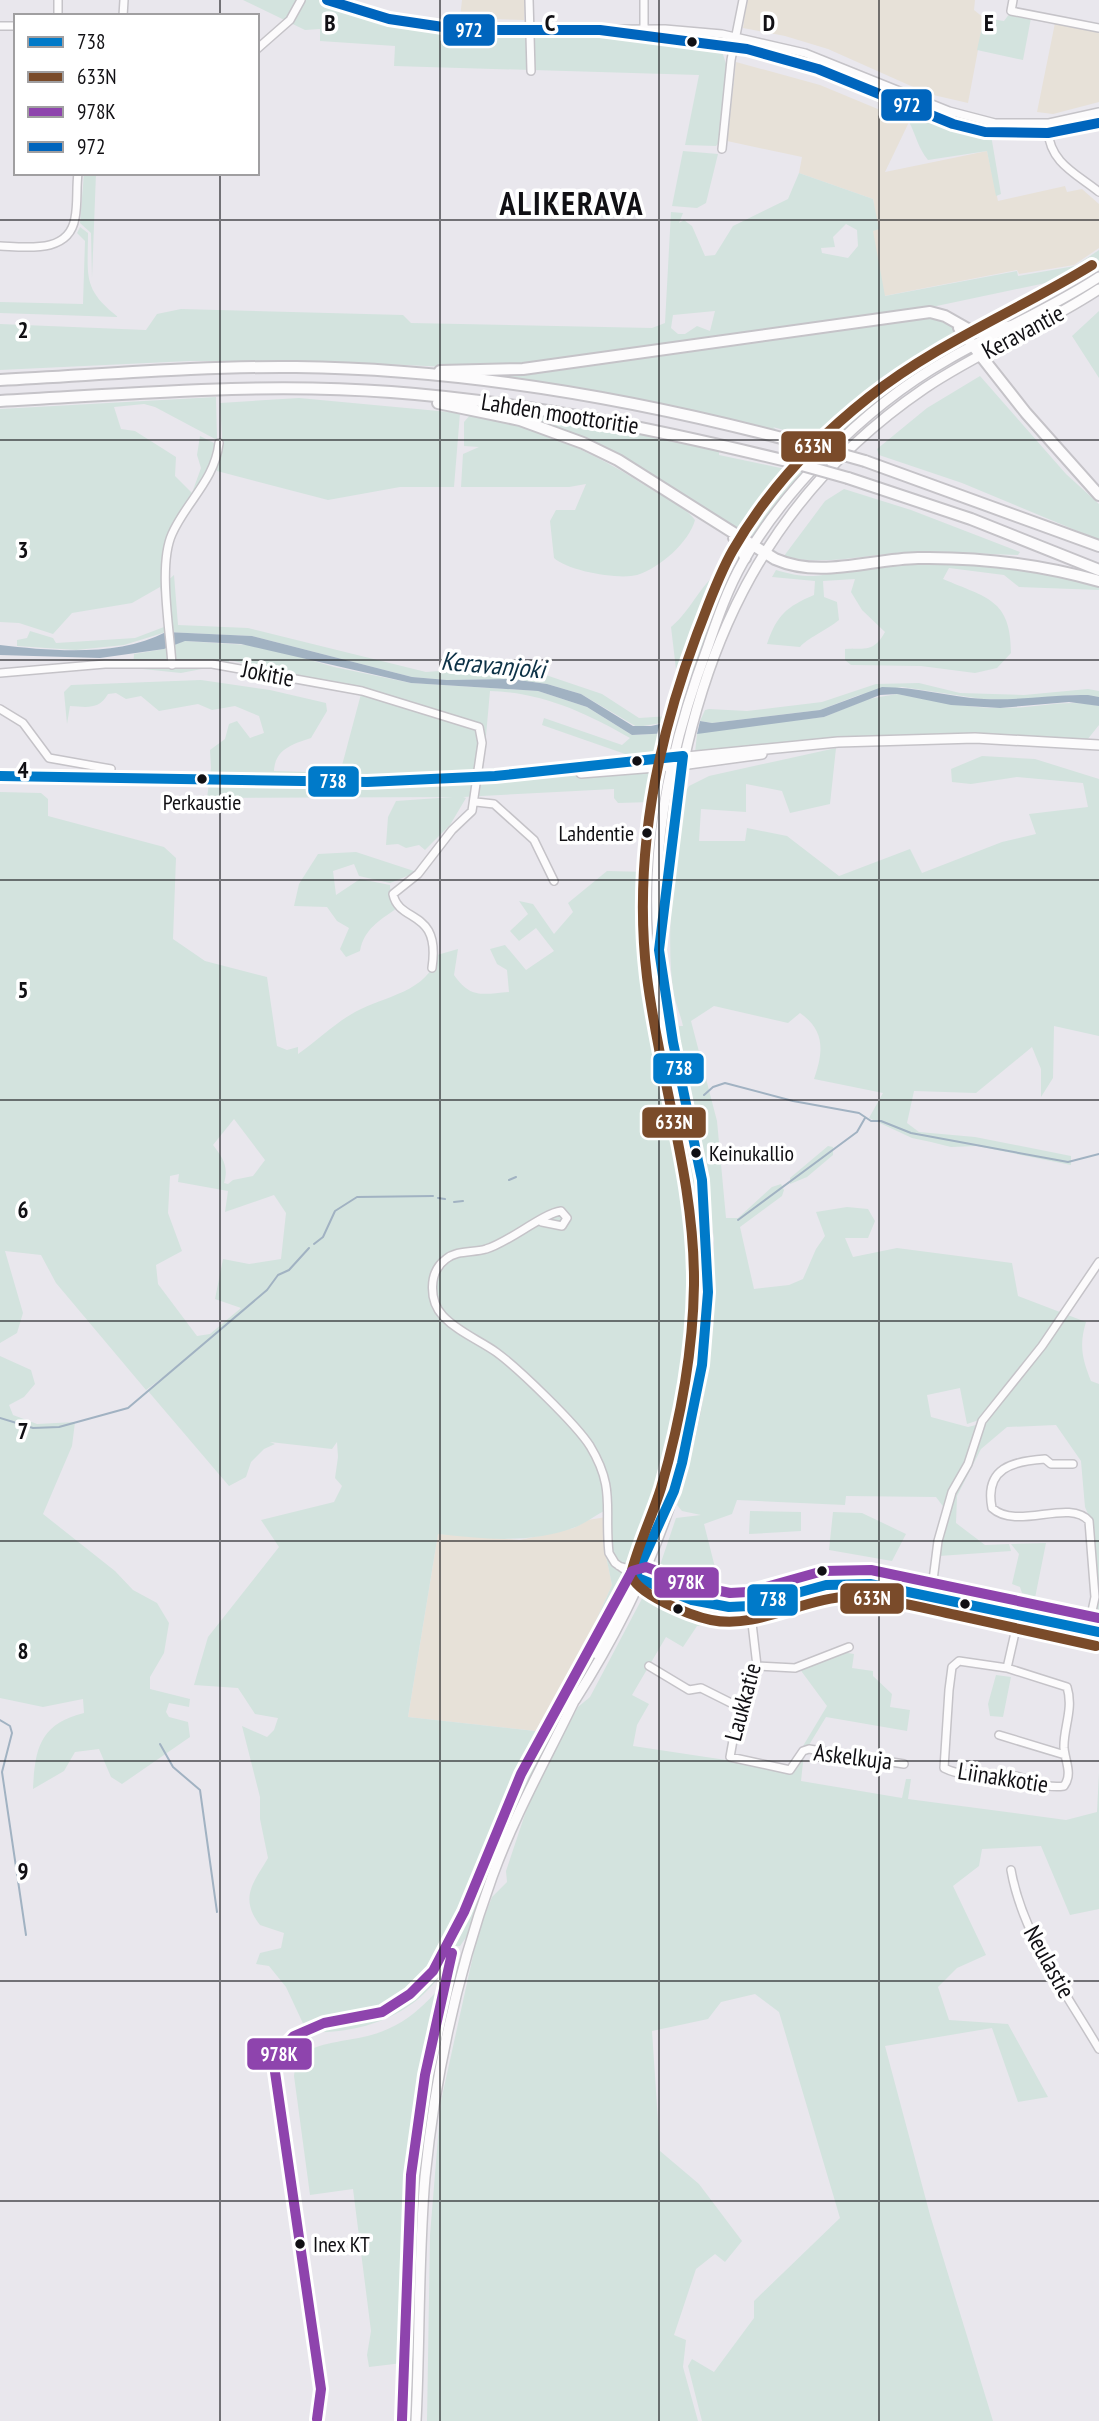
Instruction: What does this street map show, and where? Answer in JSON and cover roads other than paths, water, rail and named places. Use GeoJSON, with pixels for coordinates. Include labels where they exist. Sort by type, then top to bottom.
{"type":"FeatureCollection","features":[{"type":"Feature","properties":{"kind":"highway"},"geometry":{"type":"LineString","coordinates":[[374,370],[523,369],[914,314],[945,316],[979,334],[1013,326]]}},
{"type":"Feature","properties":{"kind":"highway"},"geometry":{"type":"LineString","coordinates":[[914,314],[946,320],[963,331],[1026,413],[1099,495]]}},
{"type":"Feature","properties":{"kind":"highway","name":"Lahden moottoritie"},"geometry":{"type":"LineString","coordinates":[[0,380],[226,367],[374,370],[491,381],[656,408],[808,445],[865,461],[1099,546]]}},
{"type":"Feature","properties":{"kind":"highway","name":"Lahden moottoritie"},"geometry":{"type":"LineString","coordinates":[[0,401],[298,388],[410,394],[553,411],[648,428],[848,478],[971,519],[1099,570]]}},
{"type":"Feature","properties":{"kind":"highway"},"geometry":{"type":"LineString","coordinates":[[410,394],[421,400],[520,420],[583,443],[618,460],[784,563],[810,569],[897,559],[1004,561],[1099,581]]}},
{"type":"Feature","properties":{"kind":"highway"},"geometry":{"type":"LineString","coordinates":[[722,527],[741,546],[745,558]]}},
{"type":"Feature","properties":{"kind":"main road","name":"Keravantie"},"geometry":{"type":"LineString","coordinates":[[659,950],[682,761],[687,741],[730,616],[765,553],[802,499],[867,433],[978,349],[1099,277]]}},
{"type":"Feature","properties":{"kind":"main road","name":"Keravantie"},"geometry":{"type":"LineString","coordinates":[[416,2421],[425,2177],[434,2104],[450,2018],[466,1957],[497,1865],[531,1783],[640,1576],[674,1491],[702,1365],[708,1266],[702,1181],[673,1042],[659,950],[656,886],[671,762],[682,718],[722,608],[745,558],[808,474],[852,429],[912,383],[1099,289]]}},
{"type":"Feature","properties":{"kind":"main road"},"geometry":{"type":"LineString","coordinates":[[0,776],[241,783],[477,778],[682,761],[804,746],[975,738],[1099,745]]}},
{"type":"Feature","properties":{"kind":"main road","name":"Keravantie"},"geometry":{"type":"LineString","coordinates":[[411,2421],[419,2318]]}},
{"type":"Feature","properties":{"kind":"street"},"geometry":{"type":"LineString","coordinates":[[259,47],[290,20],[300,0]]}},
{"type":"Feature","properties":{"kind":"street"},"geometry":{"type":"LineString","coordinates":[[327,0],[389,19],[463,30],[686,30],[736,37],[805,53],[965,117],[995,123],[1049,123],[1099,112]]}},
{"type":"Feature","properties":{"kind":"street"},"geometry":{"type":"LineString","coordinates":[[529,0],[531,71]]}},
{"type":"Feature","properties":{"kind":"street"},"geometry":{"type":"LineString","coordinates":[[644,0],[644,32]]}},
{"type":"Feature","properties":{"kind":"street"},"geometry":{"type":"LineString","coordinates":[[722,149],[734,46],[743,0]]}},
{"type":"Feature","properties":{"kind":"street"},"geometry":{"type":"LineString","coordinates":[[1013,0],[1011,11],[1099,28]]}},
{"type":"Feature","properties":{"kind":"street"},"geometry":{"type":"LineString","coordinates":[[644,32],[734,46],[818,69],[953,124],[995,133],[1048,134],[1099,122]]}},
{"type":"Feature","properties":{"kind":"street"},"geometry":{"type":"LineString","coordinates":[[1049,123],[1048,134],[1060,164],[1099,192]]}},
{"type":"Feature","properties":{"kind":"street"},"geometry":{"type":"LineString","coordinates":[[0,246],[46,246],[68,234],[75,217],[78,175]]}},
{"type":"Feature","properties":{"kind":"street"},"geometry":{"type":"LineString","coordinates":[[172,661],[168,545],[176,527],[199,494],[215,460],[219,443]]}},
{"type":"Feature","properties":{"kind":"street","name":"Jokitie"},"geometry":{"type":"LineString","coordinates":[[0,673],[172,661],[212,664],[362,691],[479,727],[482,743],[477,778]]}},
{"type":"Feature","properties":{"kind":"street"},"geometry":{"type":"LineString","coordinates":[[0,709],[23,723],[49,758],[111,769]]}},
{"type":"Feature","properties":{"kind":"street"},"geometry":{"type":"LineString","coordinates":[[432,968],[436,946],[432,935],[417,918],[396,903],[393,894],[418,874],[452,830],[472,811],[476,802],[477,778]]}},
{"type":"Feature","properties":{"kind":"street"},"geometry":{"type":"LineString","coordinates":[[476,802],[494,804],[529,835],[540,850],[554,881]]}},
{"type":"Feature","properties":{"kind":"street"},"geometry":{"type":"LineString","coordinates":[[542,1222],[488,1249],[449,1256],[436,1270],[434,1296],[443,1316],[506,1360],[585,1438],[608,1488],[609,1553],[618,1566],[714,1606],[750,1606],[841,1583],[870,1584],[1099,1632]]}},
{"type":"Feature","properties":{"kind":"street"},"geometry":{"type":"LineString","coordinates":[[931,1596],[938,1541],[953,1492],[968,1464],[982,1422],[1042,1346],[1099,1262]]}},
{"type":"Feature","properties":{"kind":"street"},"geometry":{"type":"LineString","coordinates":[[1073,1464],[1051,1464],[1045,1459],[1017,1461],[1004,1467],[991,1487],[992,1508],[1008,1517],[1076,1513],[1090,1521],[1095,1597],[1088,1630]]}},
{"type":"Feature","properties":{"kind":"street","name":"Laukkatie"},"geometry":{"type":"LineString","coordinates":[[730,1757],[739,1707],[757,1666],[750,1606]]}},
{"type":"Feature","properties":{"kind":"street"},"geometry":{"type":"LineString","coordinates":[[1007,1668],[1019,1615]]}},
{"type":"Feature","properties":{"kind":"street"},"geometry":{"type":"LineString","coordinates":[[757,1666],[795,1668],[849,1647]]}},
{"type":"Feature","properties":{"kind":"street","name":"Liinakkotie"},"geometry":{"type":"LineString","coordinates":[[959,1661],[1007,1668],[1067,1687],[1069,1730],[1065,1737],[1067,1781],[1064,1786],[1028,1782],[1018,1776],[1003,1774],[989,1777],[944,1768],[949,1690],[955,1663],[959,1661]]}},
{"type":"Feature","properties":{"kind":"street"},"geometry":{"type":"LineString","coordinates":[[649,1667],[689,1690],[701,1688],[739,1707]]}},
{"type":"Feature","properties":{"kind":"street"},"geometry":{"type":"LineString","coordinates":[[999,1735],[1065,1755]]}},
{"type":"Feature","properties":{"kind":"street","name":"Askelkuja"},"geometry":{"type":"LineString","coordinates":[[730,1757],[790,1769],[803,1751],[809,1749],[904,1764]]}},
{"type":"Feature","properties":{"kind":"street","name":"Neulastie"},"geometry":{"type":"LineString","coordinates":[[1011,1870],[1015,1896],[1030,1930],[1099,2049]]}},
{"type":"Feature","properties":{"kind":"water"},"geometry":{"type":"Polygon","coordinates":[[[166,632],[252,636],[412,677],[447,680],[511,679],[547,684],[581,694],[633,726],[651,726],[674,721],[671,733],[632,735],[587,707],[538,691],[411,683],[241,644],[185,641],[164,649],[100,658],[0,655],[0,645],[63,650],[106,649],[147,640],[166,632]]]}},
{"type":"Feature","properties":{"kind":"water"},"geometry":{"type":"Polygon","coordinates":[[[882,687],[984,699],[1088,695],[1099,697],[1099,706],[1069,702],[1000,708],[951,705],[897,694],[880,695],[824,717],[697,734],[700,721],[712,723],[820,710],[882,687]]]}},
{"type":"Feature","properties":{"kind":"waterway"},"geometry":{"type":"LineString","coordinates":[[704,1095],[713,1087],[725,1083],[793,1101],[859,1113],[871,1121],[881,1121],[911,1133],[1068,1162],[1099,1154]]}},
{"type":"Feature","properties":{"kind":"waterway"},"geometry":{"type":"LineString","coordinates":[[738,1220],[857,1132],[865,1118]]}},
{"type":"Feature","properties":{"kind":"waterway"},"geometry":{"type":"LineString","coordinates":[[509,1180],[516,1177]]}},
{"type":"Feature","properties":{"kind":"waterway"},"geometry":{"type":"LineString","coordinates":[[314,1244],[323,1237],[335,1211],[357,1197],[433,1196]]}},
{"type":"Feature","properties":{"kind":"waterway"},"geometry":{"type":"LineString","coordinates":[[438,1198],[445,1199]]}},
{"type":"Feature","properties":{"kind":"waterway"},"geometry":{"type":"LineString","coordinates":[[454,1202],[463,1201]]}},
{"type":"Feature","properties":{"kind":"waterway"},"geometry":{"type":"LineString","coordinates":[[0,1418],[33,1428],[59,1427],[128,1408],[267,1290],[278,1275],[289,1270],[309,1248]]}},
{"type":"Feature","properties":{"kind":"waterway"},"geometry":{"type":"LineString","coordinates":[[0,1720],[10,1726],[12,1733],[2,1772],[26,1935]]}},
{"type":"Feature","properties":{"kind":"waterway"},"geometry":{"type":"LineString","coordinates":[[160,1744],[173,1767],[200,1790],[217,1912]]}},
{"type":"Feature","properties":{"kind":"place","name":"Perkaustie"},"geometry":{"type":"Point","coordinates":[202,779]}},
{"type":"Feature","properties":{"kind":"place","name":"Lahdentie"},"geometry":{"type":"Point","coordinates":[647,833]}},
{"type":"Feature","properties":{"kind":"place","name":"Keinukallio"},"geometry":{"type":"Point","coordinates":[696,1153]}},
{"type":"Feature","properties":{"kind":"place","name":"Inex KT"},"geometry":{"type":"Point","coordinates":[300,2244]}},
{"type":"Feature","properties":{"kind":"district","name":"ALIKERAVA"},"geometry":{"type":"Point","coordinates":[572,204]}},
{"type":"Feature","properties":{"kind":"water label","name":"Keravanjoki"},"geometry":{"type":"Point","coordinates":[493,665]}}]}
